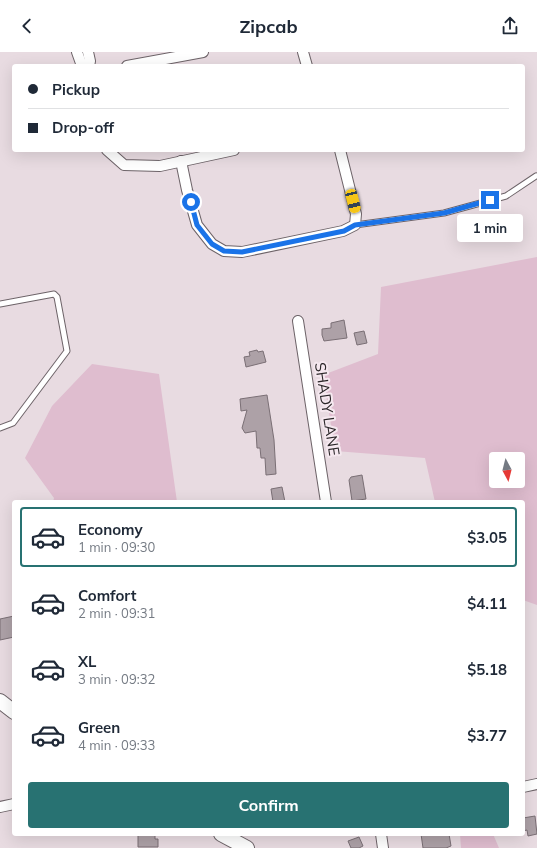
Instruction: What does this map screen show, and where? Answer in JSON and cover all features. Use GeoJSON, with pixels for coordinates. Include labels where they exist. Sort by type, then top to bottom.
{"type":"FeatureCollection","features":[{"type":"Feature","properties":{"kind":"street"},"geometry":{"type":"LineString","coordinates":[[77,52],[81,64]]}},
{"type":"Feature","properties":{"kind":"street"},"geometry":{"type":"LineString","coordinates":[[88,52],[89,64]]}},
{"type":"Feature","properties":{"kind":"street"},"geometry":{"type":"LineString","coordinates":[[138,64],[203,52]]}},
{"type":"Feature","properties":{"kind":"street"},"geometry":{"type":"LineString","coordinates":[[303,52],[306,64]]}},
{"type":"Feature","properties":{"kind":"street"},"geometry":{"type":"LineString","coordinates":[[109,152],[124,165],[160,166],[224,152]]}},
{"type":"Feature","properties":{"kind":"street"},"geometry":{"type":"LineString","coordinates":[[181,161],[187,190],[197,225],[212,244],[224,251],[242,252],[344,231],[355,225],[356,214],[340,152]]}},
{"type":"Feature","properties":{"kind":"street","name":"SHADY LANE"},"geometry":{"type":"LineString","coordinates":[[298,321],[326,500]]}},
{"type":"Feature","properties":{"kind":"street"},"geometry":{"type":"LineString","coordinates":[[0,701],[12,710]]}},
{"type":"Feature","properties":{"kind":"street"},"geometry":{"type":"LineString","coordinates":[[525,787],[537,784]]}},
{"type":"Feature","properties":{"kind":"street"},"geometry":{"type":"LineString","coordinates":[[0,807],[12,804]]}},
{"type":"Feature","properties":{"kind":"street"},"geometry":{"type":"LineString","coordinates":[[225,836],[247,848]]}},
{"type":"Feature","properties":{"kind":"street"},"geometry":{"type":"LineString","coordinates":[[381,836],[384,848]]}},
{"type":"Feature","properties":{"kind":"lane"},"geometry":{"type":"LineString","coordinates":[[355,225],[444,213],[506,196],[536,176]]}},
{"type":"Feature","properties":{"kind":"lane"},"geometry":{"type":"LineString","coordinates":[[0,304],[54,294],[57,297],[67,351],[13,423],[0,428]]}},
{"type":"Feature","properties":{"kind":"shaded area"},"geometry":{"type":"Polygon","coordinates":[[[537,257],[537,605],[525,601],[525,500],[435,500],[425,458],[335,451],[323,375],[378,354],[381,287],[537,257]]]}},
{"type":"Feature","properties":{"kind":"shaded area"},"geometry":{"type":"Polygon","coordinates":[[[92,364],[159,374],[177,500],[54,500],[54,498],[25,458],[52,406],[92,364]]]}},
{"type":"Feature","properties":{"kind":"shaded area"},"geometry":{"type":"Polygon","coordinates":[[[460,836],[494,836],[499,848],[461,848],[460,836]]]}},
{"type":"Feature","properties":{"kind":"building"},"geometry":{"type":"Polygon","coordinates":[[[344,320],[347,338],[324,341],[322,329],[331,328],[331,323],[344,320]]]}},
{"type":"Feature","properties":{"kind":"building"},"geometry":{"type":"Polygon","coordinates":[[[364,331],[367,343],[357,345],[354,333],[364,331]]]}},
{"type":"Feature","properties":{"kind":"building"},"geometry":{"type":"Polygon","coordinates":[[[257,350],[258,352],[263,351],[266,362],[246,367],[244,357],[250,356],[249,352],[257,350]]]}},
{"type":"Feature","properties":{"kind":"building"},"geometry":{"type":"Polygon","coordinates":[[[267,395],[274,440],[276,474],[266,475],[265,458],[261,458],[260,448],[257,448],[256,431],[245,433],[242,428],[247,410],[241,411],[240,399],[267,395]]]}},
{"type":"Feature","properties":{"kind":"building"},"geometry":{"type":"Polygon","coordinates":[[[362,475],[366,499],[352,500],[349,480],[351,477],[362,475]]]}},
{"type":"Feature","properties":{"kind":"building"},"geometry":{"type":"Polygon","coordinates":[[[282,487],[285,500],[273,500],[271,489],[282,487]]]}},
{"type":"Feature","properties":{"kind":"building"},"geometry":{"type":"Polygon","coordinates":[[[12,616],[12,637],[0,640],[0,619],[12,616]]]}},
{"type":"Feature","properties":{"kind":"building"},"geometry":{"type":"Polygon","coordinates":[[[535,816],[537,834],[528,836],[527,830],[525,830],[525,818],[535,816]]]}},
{"type":"Feature","properties":{"kind":"building"},"geometry":{"type":"Polygon","coordinates":[[[138,836],[155,836],[155,839],[158,839],[158,847],[138,847],[138,836]]]}},
{"type":"Feature","properties":{"kind":"building"},"geometry":{"type":"Polygon","coordinates":[[[421,836],[449,836],[451,846],[446,848],[423,848],[421,836]]]}},
{"type":"Feature","properties":{"kind":"building"},"geometry":{"type":"Polygon","coordinates":[[[359,837],[363,846],[359,848],[351,848],[348,841],[359,837]]]}},
{"type":"Feature","properties":{"kind":"route"},"geometry":{"type":"LineString","coordinates":[[191,202],[197,225],[212,244],[224,251],[242,252],[344,231],[355,225],[444,213],[490,200]]}}]}
